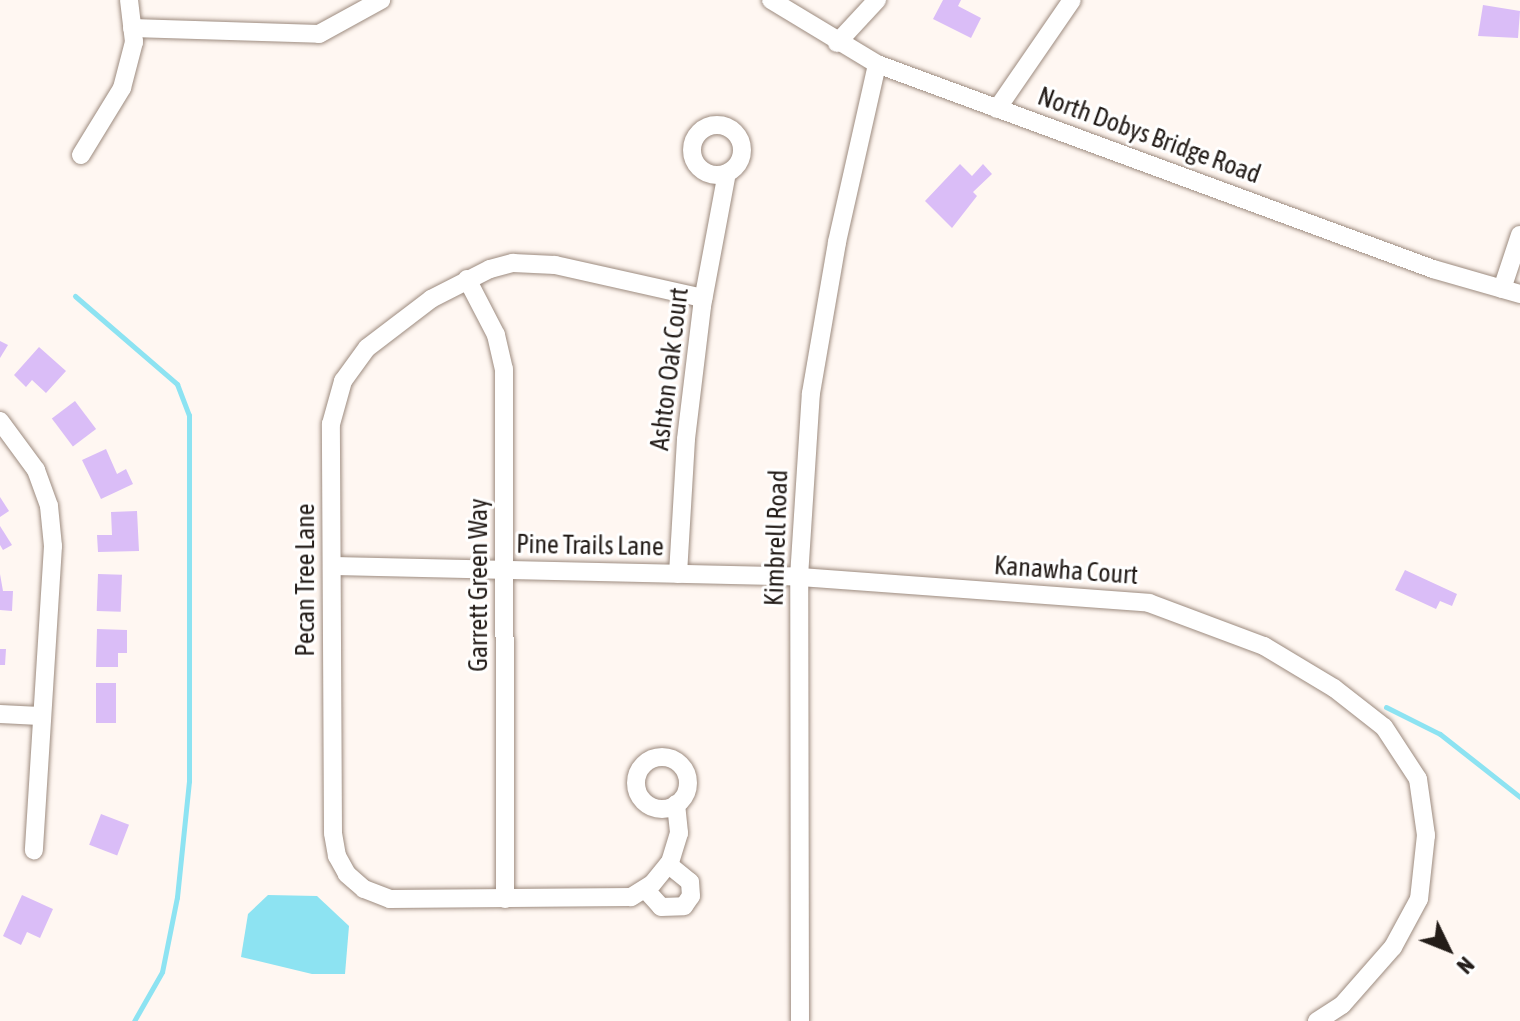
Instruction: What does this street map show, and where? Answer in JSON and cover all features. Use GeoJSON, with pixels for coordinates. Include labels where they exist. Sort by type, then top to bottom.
{"type":"FeatureCollection","features":[{"type":"Feature","properties":{"kind":"street"},"geometry":{"type":"LineString","coordinates":[[81,155],[122,88],[134,42],[129,0]]}},
{"type":"Feature","properties":{"kind":"street"},"geometry":{"type":"LineString","coordinates":[[132,28],[319,34],[381,0]]}},
{"type":"Feature","properties":{"kind":"street","name":"North Dobys Bridge Road"},"geometry":{"type":"LineString","coordinates":[[771,0],[837,43],[877,64],[1511,291]]}},
{"type":"Feature","properties":{"kind":"street"},"geometry":{"type":"LineString","coordinates":[[837,43],[877,0]]}},
{"type":"Feature","properties":{"kind":"street"},"geometry":{"type":"LineString","coordinates":[[997,109],[1072,0]]}},
{"type":"Feature","properties":{"kind":"street","name":"Kimbrell Road"},"geometry":{"type":"LineString","coordinates":[[800,1021],[799,577],[811,393],[822,318],[877,64]]}},
{"type":"Feature","properties":{"kind":"street","name":"Ashton Oak Court"},"geometry":{"type":"LineString","coordinates":[[678,574],[686,439],[703,298],[727,173]]}},
{"type":"Feature","properties":{"kind":"street"},"geometry":{"type":"LineString","coordinates":[[1511,291],[1520,235]]}},
{"type":"Feature","properties":{"kind":"street","name":"Pecan Tree Lane"},"geometry":{"type":"LineString","coordinates":[[645,889],[619,899],[390,899],[364,889],[342,866],[333,833],[331,424],[343,381],[387,329],[467,279],[490,269],[532,262],[703,298]]}},
{"type":"Feature","properties":{"kind":"street","name":"Garrett Green Way"},"geometry":{"type":"LineString","coordinates":[[467,279],[496,335],[503,361],[505,899]]}},
{"type":"Feature","properties":{"kind":"street"},"geometry":{"type":"LineString","coordinates":[[0,421],[36,470],[49,506],[53,546],[34,850]]}},
{"type":"Feature","properties":{"kind":"street","name":"Pine Trails Lane"},"geometry":{"type":"LineString","coordinates":[[332,566],[799,577]]}},
{"type":"Feature","properties":{"kind":"street","name":"Kanawha Court"},"geometry":{"type":"LineString","coordinates":[[799,577],[1149,603],[1264,646],[1334,688],[1384,727],[1418,779],[1426,835],[1419,899],[1393,947],[1342,1005],[1317,1021]]}},
{"type":"Feature","properties":{"kind":"street"},"geometry":{"type":"LineString","coordinates":[[0,714],[40,716]]}},
{"type":"Feature","properties":{"kind":"street"},"geometry":{"type":"LineString","coordinates":[[669,865],[686,877],[691,889],[684,906],[666,910],[645,889],[669,865],[679,833],[676,804]]}},
{"type":"Feature","properties":{"kind":"water"},"geometry":{"type":"Polygon","coordinates":[[[268,895],[317,896],[349,926],[345,974],[312,974],[241,957],[248,914],[268,895]]]}},
{"type":"Feature","properties":{"kind":"building"},"geometry":{"type":"Polygon","coordinates":[[[943,0],[961,0],[958,6],[981,18],[971,38],[933,19],[943,0]]]}},
{"type":"Feature","properties":{"kind":"building"},"geometry":{"type":"Polygon","coordinates":[[[1483,5],[1520,11],[1518,38],[1478,36],[1483,5]]]}},
{"type":"Feature","properties":{"kind":"building"},"geometry":{"type":"Polygon","coordinates":[[[960,164],[972,176],[983,164],[992,174],[973,192],[977,196],[952,228],[925,201],[960,164]]]}},
{"type":"Feature","properties":{"kind":"building"},"geometry":{"type":"Polygon","coordinates":[[[0,341],[8,345],[0,358],[0,341]]]}},
{"type":"Feature","properties":{"kind":"building"},"geometry":{"type":"Polygon","coordinates":[[[39,347],[66,371],[46,393],[32,380],[26,387],[14,375],[39,347]]]}},
{"type":"Feature","properties":{"kind":"building"},"geometry":{"type":"Polygon","coordinates":[[[75,401],[96,429],[73,446],[52,418],[75,401]]]}},
{"type":"Feature","properties":{"kind":"building"},"geometry":{"type":"Polygon","coordinates":[[[106,449],[117,474],[126,469],[133,484],[101,499],[82,460],[106,449]]]}},
{"type":"Feature","properties":{"kind":"building"},"geometry":{"type":"Polygon","coordinates":[[[0,497],[9,511],[0,517],[0,497]]]}},
{"type":"Feature","properties":{"kind":"building"},"geometry":{"type":"Polygon","coordinates":[[[137,511],[139,551],[98,552],[97,535],[112,535],[111,512],[137,511]]]}},
{"type":"Feature","properties":{"kind":"building"},"geometry":{"type":"Polygon","coordinates":[[[0,526],[12,545],[3,550],[0,545],[0,526]]]}},
{"type":"Feature","properties":{"kind":"building"},"geometry":{"type":"Polygon","coordinates":[[[1405,570],[1457,594],[1452,606],[1440,601],[1436,609],[1395,590],[1405,570]]]}},
{"type":"Feature","properties":{"kind":"building"},"geometry":{"type":"Polygon","coordinates":[[[0,574],[3,591],[13,591],[12,611],[0,610],[0,574]]]}},
{"type":"Feature","properties":{"kind":"building"},"geometry":{"type":"Polygon","coordinates":[[[98,574],[122,575],[121,612],[97,611],[98,574]]]}},
{"type":"Feature","properties":{"kind":"building"},"geometry":{"type":"Polygon","coordinates":[[[97,629],[127,630],[127,653],[118,653],[118,667],[96,667],[97,629]]]}},
{"type":"Feature","properties":{"kind":"building"},"geometry":{"type":"Polygon","coordinates":[[[0,649],[6,649],[5,665],[0,665],[0,649]]]}},
{"type":"Feature","properties":{"kind":"building"},"geometry":{"type":"Polygon","coordinates":[[[96,683],[116,683],[116,723],[96,723],[96,683]]]}},
{"type":"Feature","properties":{"kind":"building"},"geometry":{"type":"Polygon","coordinates":[[[101,814],[129,825],[117,856],[89,845],[101,814]]]}},
{"type":"Feature","properties":{"kind":"building"},"geometry":{"type":"Polygon","coordinates":[[[22,895],[53,909],[40,938],[27,932],[21,945],[3,936],[22,895]]]}},
{"type":"Feature","properties":{"kind":"waterway"},"geometry":{"type":"LineString","coordinates":[[75,296],[177,384],[189,415],[189,781],[177,897],[162,972],[134,1021]]}},
{"type":"Feature","properties":{"kind":"waterway"},"geometry":{"type":"LineString","coordinates":[[1386,707],[1440,734],[1520,797]]}}]}
